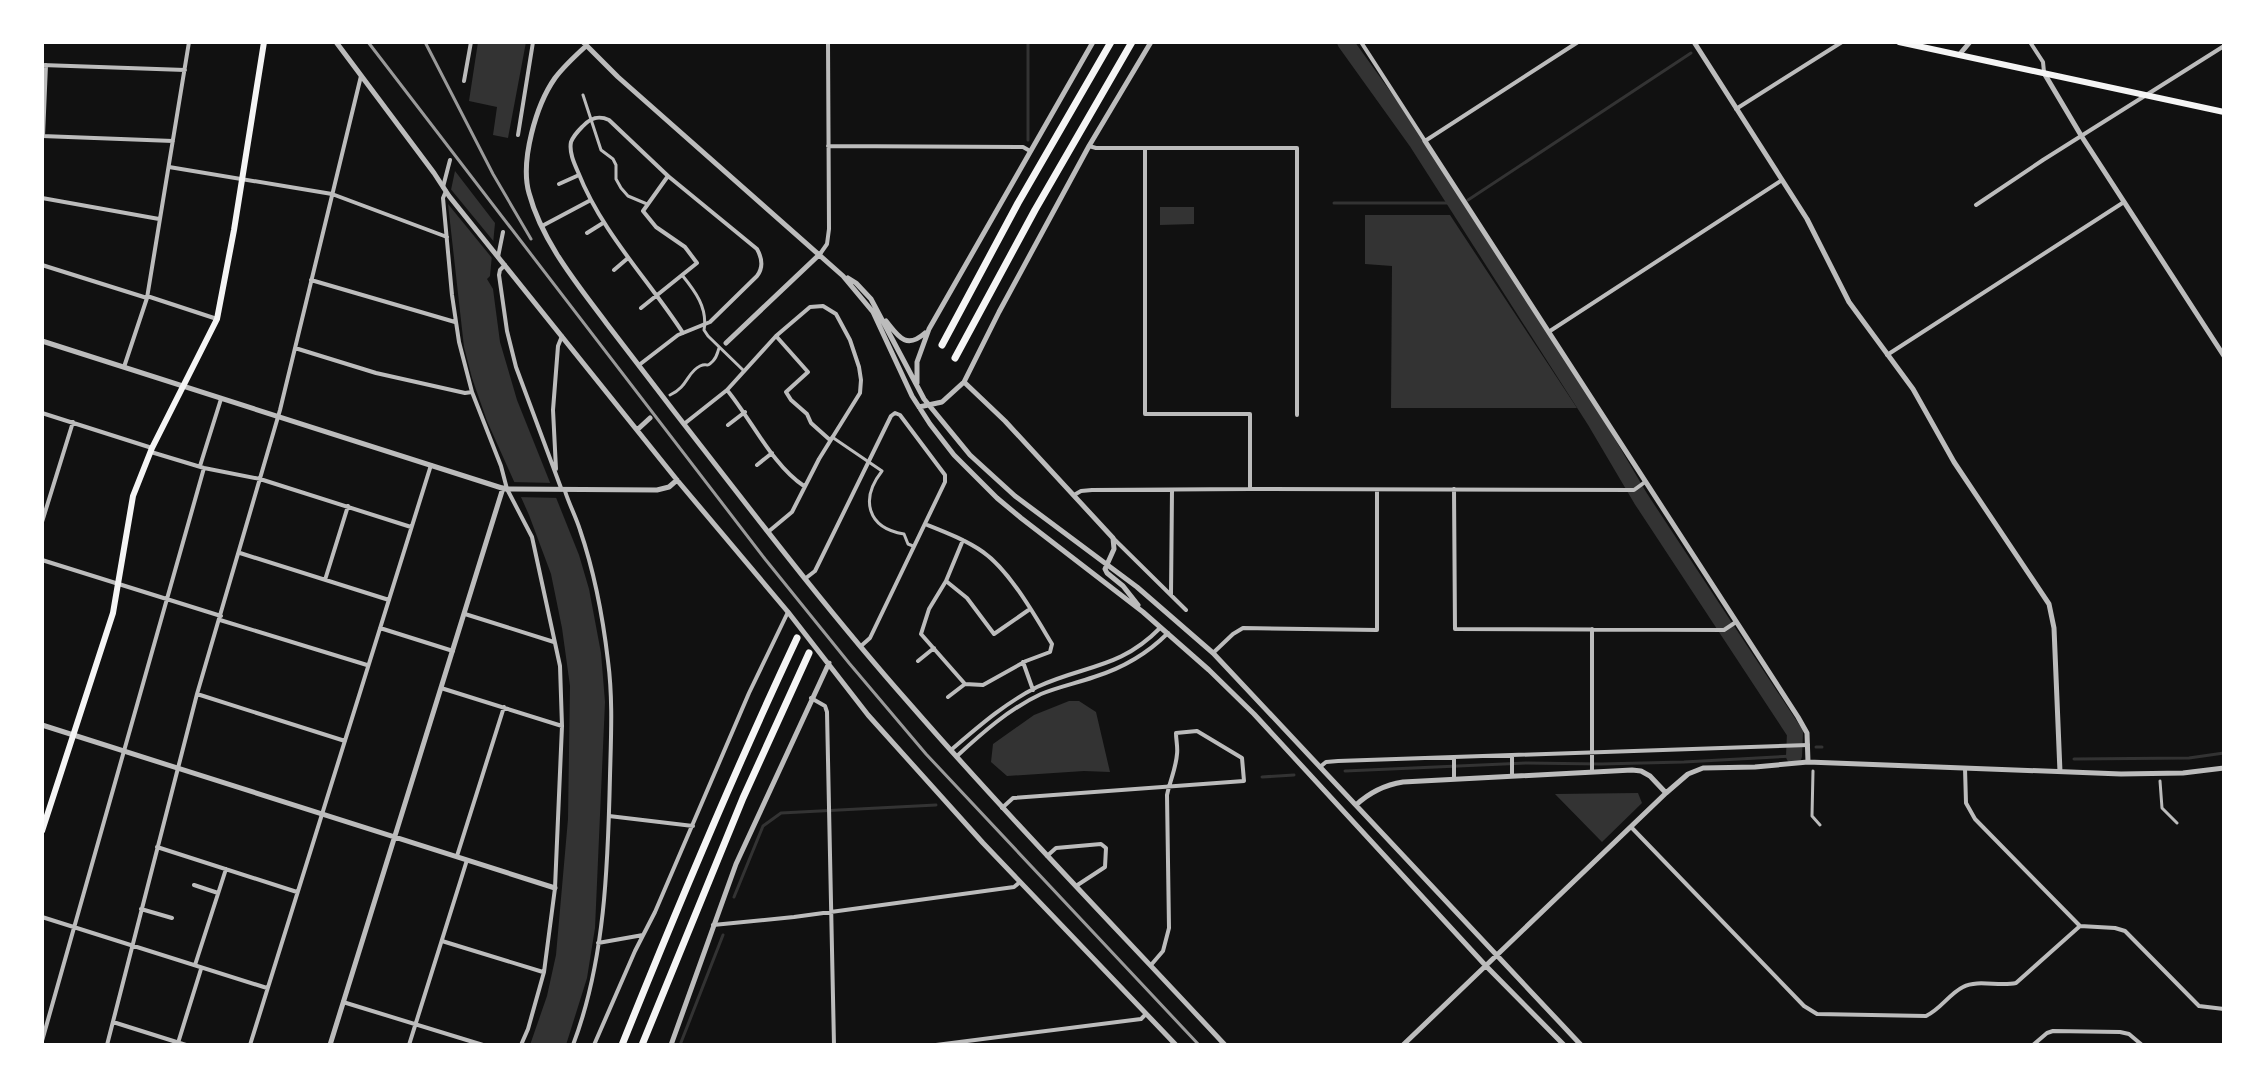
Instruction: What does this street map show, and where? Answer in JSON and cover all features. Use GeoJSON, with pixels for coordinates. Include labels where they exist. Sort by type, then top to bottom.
{"type":"FeatureCollection","features":[{"type":"Feature","properties":{"kind":"highway"},"geometry":{"type":"LineString","coordinates":[[942,345],[1018,203],[1111,42]]}},
{"type":"Feature","properties":{"kind":"highway"},"geometry":{"type":"LineString","coordinates":[[955,358],[1035,210],[1132,42]]}},
{"type":"Feature","properties":{"kind":"highway"},"geometry":{"type":"LineString","coordinates":[[622,1045],[716,817],[797,638]]}},
{"type":"Feature","properties":{"kind":"highway"},"geometry":{"type":"LineString","coordinates":[[642,1045],[743,798],[809,653]]}},
{"type":"Feature","properties":{"kind":"main road"},"geometry":{"type":"LineString","coordinates":[[42,831],[113,613],[133,496],[152,450],[217,319],[264,42]]}},
{"type":"Feature","properties":{"kind":"main road"},"geometry":{"type":"LineString","coordinates":[[1899,42],[2224,112]]}},
{"type":"Feature","properties":{"kind":"street"},"geometry":{"type":"LineString","coordinates":[[124,367],[147,297],[189,42]]}},
{"type":"Feature","properties":{"kind":"street"},"geometry":{"type":"LineString","coordinates":[[336,42],[498,257],[677,480],[788,612],[868,715],[1020,882],[1176,1045]]}},
{"type":"Feature","properties":{"kind":"street"},"geometry":{"type":"LineString","coordinates":[[464,81],[471,42]]}},
{"type":"Feature","properties":{"kind":"street"},"geometry":{"type":"LineString","coordinates":[[518,135],[533,42]]}},
{"type":"Feature","properties":{"kind":"street"},"geometry":{"type":"LineString","coordinates":[[726,343],[827,244],[828,42]]}},
{"type":"Feature","properties":{"kind":"street"},"geometry":{"type":"LineString","coordinates":[[919,407],[917,362],[929,329],[1093,42]]}},
{"type":"Feature","properties":{"kind":"street"},"geometry":{"type":"LineString","coordinates":[[919,407],[942,402],[964,382],[1089,146],[1151,42]]}},
{"type":"Feature","properties":{"kind":"street"},"geometry":{"type":"LineString","coordinates":[[1361,42],[1550,331],[1642,484],[1798,717],[1807,733],[1808,762]]}},
{"type":"Feature","properties":{"kind":"street"},"geometry":{"type":"LineString","coordinates":[[1425,141],[1578,42]]}},
{"type":"Feature","properties":{"kind":"street"},"geometry":{"type":"LineString","coordinates":[[1694,42],[1813,229],[1849,302],[1913,389],[1968,484],[2049,604],[2054,628],[2060,772]]}},
{"type":"Feature","properties":{"kind":"street"},"geometry":{"type":"LineString","coordinates":[[1736,109],[1842,42]]}},
{"type":"Feature","properties":{"kind":"street"},"geometry":{"type":"LineString","coordinates":[[1959,55],[1970,42]]}},
{"type":"Feature","properties":{"kind":"street"},"geometry":{"type":"LineString","coordinates":[[2030,42],[2043,62],[2044,73],[2082,137],[2224,356]]}},
{"type":"Feature","properties":{"kind":"street"},"geometry":{"type":"LineString","coordinates":[[1225,1045],[1002,808],[861,646],[768,532],[570,273],[531,202],[526,165],[544,98],[554,79],[584,44],[843,276],[873,312],[919,407],[954,455],[997,498],[1038,532],[1162,627],[1254,714],[1486,966],[1564,1045]]}},
{"type":"Feature","properties":{"kind":"street"},"geometry":{"type":"LineString","coordinates":[[1976,205],[2224,46]]}},
{"type":"Feature","properties":{"kind":"street"},"geometry":{"type":"LineString","coordinates":[[173,141],[43,136],[44,65],[185,70]]}},
{"type":"Feature","properties":{"kind":"street"},"geometry":{"type":"LineString","coordinates":[[107,1045],[197,694],[278,416],[362,74]]}},
{"type":"Feature","properties":{"kind":"street"},"geometry":{"type":"LineString","coordinates":[[583,95],[601,150],[616,165],[616,179],[621,188],[628,196],[647,204]]}},
{"type":"Feature","properties":{"kind":"street"},"geometry":{"type":"LineString","coordinates":[[639,365],[669,341],[705,325],[757,276],[762,266],[760,255],[757,249],[668,176],[609,120],[590,119],[571,142],[571,153],[590,201],[683,333]]}},
{"type":"Feature","properties":{"kind":"street"},"geometry":{"type":"LineString","coordinates":[[828,146],[1023,147],[1030,151]]}},
{"type":"Feature","properties":{"kind":"street"},"geometry":{"type":"LineString","coordinates":[[1089,146],[1297,148],[1297,415]]}},
{"type":"Feature","properties":{"kind":"street"},"geometry":{"type":"LineString","coordinates":[[1145,148],[1145,414],[1250,414],[1250,489]]}},
{"type":"Feature","properties":{"kind":"street"},"geometry":{"type":"LineString","coordinates":[[450,160],[443,198],[459,342],[472,392],[508,489],[532,537],[561,676],[562,726],[555,888],[544,972],[521,1045]]}},
{"type":"Feature","properties":{"kind":"street"},"geometry":{"type":"LineString","coordinates":[[169,167],[332,194],[447,237]]}},
{"type":"Feature","properties":{"kind":"street"},"geometry":{"type":"LineString","coordinates":[[559,184],[579,175]]}},
{"type":"Feature","properties":{"kind":"street"},"geometry":{"type":"LineString","coordinates":[[641,308],[697,263],[678,241],[645,215],[644,207],[668,176]]}},
{"type":"Feature","properties":{"kind":"street"},"geometry":{"type":"LineString","coordinates":[[1550,331],[1782,180]]}},
{"type":"Feature","properties":{"kind":"street"},"geometry":{"type":"LineString","coordinates":[[42,198],[159,219]]}},
{"type":"Feature","properties":{"kind":"street"},"geometry":{"type":"LineString","coordinates":[[542,226],[590,201]]}},
{"type":"Feature","properties":{"kind":"street"},"geometry":{"type":"LineString","coordinates":[[1887,355],[2125,201]]}},
{"type":"Feature","properties":{"kind":"street"},"geometry":{"type":"LineString","coordinates":[[587,233],[603,223]]}},
{"type":"Feature","properties":{"kind":"street"},"geometry":{"type":"LineString","coordinates":[[498,257],[503,232]]}},
{"type":"Feature","properties":{"kind":"street"},"geometry":{"type":"LineString","coordinates":[[614,270],[628,258]]}},
{"type":"Feature","properties":{"kind":"street"},"geometry":{"type":"LineString","coordinates":[[42,265],[217,319]]}},
{"type":"Feature","properties":{"kind":"street"},"geometry":{"type":"LineString","coordinates":[[505,265],[499,275],[513,355],[562,491],[580,530],[608,659],[611,705],[609,816],[598,943],[581,1024],[573,1045]]}},
{"type":"Feature","properties":{"kind":"street"},"geometry":{"type":"LineString","coordinates":[[682,275],[698,295],[707,319],[704,330],[744,371]]}},
{"type":"Feature","properties":{"kind":"street"},"geometry":{"type":"LineString","coordinates":[[843,276],[864,291],[895,334],[905,340],[919,338],[929,329]]}},
{"type":"Feature","properties":{"kind":"street"},"geometry":{"type":"LineString","coordinates":[[311,280],[456,322]]}},
{"type":"Feature","properties":{"kind":"street"},"geometry":{"type":"LineString","coordinates":[[684,424],[727,390],[776,336],[810,307],[823,306],[837,316],[853,347],[861,386],[792,512],[768,532]]}},
{"type":"Feature","properties":{"kind":"street"},"geometry":{"type":"LineString","coordinates":[[881,316],[930,406],[970,455],[993,478],[1137,587],[1213,653],[1581,1045]]}},
{"type":"Feature","properties":{"kind":"street"},"geometry":{"type":"LineString","coordinates":[[556,473],[553,410],[558,346],[562,336]]}},
{"type":"Feature","properties":{"kind":"street"},"geometry":{"type":"LineString","coordinates":[[776,336],[808,372],[786,392],[791,400],[807,414],[811,423],[882,471],[870,494],[873,516],[885,529],[904,534],[908,544],[914,546]]}},
{"type":"Feature","properties":{"kind":"street"},"geometry":{"type":"LineString","coordinates":[[42,341],[508,489],[657,490],[669,487],[677,480]]}},
{"type":"Feature","properties":{"kind":"street"},"geometry":{"type":"LineString","coordinates":[[295,348],[404,380],[472,392]]}},
{"type":"Feature","properties":{"kind":"street"},"geometry":{"type":"LineString","coordinates":[[670,395],[685,385],[692,373],[714,360],[719,348]]}},
{"type":"Feature","properties":{"kind":"street"},"geometry":{"type":"LineString","coordinates":[[964,382],[1186,610]]}},
{"type":"Feature","properties":{"kind":"street"},"geometry":{"type":"LineString","coordinates":[[727,390],[772,453],[804,486]]}},
{"type":"Feature","properties":{"kind":"street"},"geometry":{"type":"LineString","coordinates":[[42,1041],[168,599],[221,399]]}},
{"type":"Feature","properties":{"kind":"street"},"geometry":{"type":"LineString","coordinates":[[728,425],[745,412]]}},
{"type":"Feature","properties":{"kind":"street"},"geometry":{"type":"LineString","coordinates":[[42,413],[202,467],[260,479],[411,527]]}},
{"type":"Feature","properties":{"kind":"street"},"geometry":{"type":"LineString","coordinates":[[806,578],[815,571],[891,416],[895,413],[900,415],[945,475],[945,482],[870,638],[861,646]]}},
{"type":"Feature","properties":{"kind":"street"},"geometry":{"type":"LineString","coordinates":[[637,430],[650,418]]}},
{"type":"Feature","properties":{"kind":"street"},"geometry":{"type":"LineString","coordinates":[[42,522],[73,422]]}},
{"type":"Feature","properties":{"kind":"street"},"geometry":{"type":"LineString","coordinates":[[757,465],[772,453]]}},
{"type":"Feature","properties":{"kind":"street"},"geometry":{"type":"LineString","coordinates":[[250,1045],[431,465]]}},
{"type":"Feature","properties":{"kind":"street"},"geometry":{"type":"LineString","coordinates":[[1074,495],[1081,491],[1250,489],[1634,490],[1642,484]]}},
{"type":"Feature","properties":{"kind":"street"},"geometry":{"type":"LineString","coordinates":[[330,1045],[441,688],[508,489]]}},
{"type":"Feature","properties":{"kind":"street"},"geometry":{"type":"LineString","coordinates":[[1454,489],[1455,629],[1724,630],[1734,624]]}},
{"type":"Feature","properties":{"kind":"street"},"geometry":{"type":"LineString","coordinates":[[1171,595],[1172,490]]}},
{"type":"Feature","properties":{"kind":"street"},"geometry":{"type":"LineString","coordinates":[[1213,653],[1243,628],[1377,630],[1377,490]]}},
{"type":"Feature","properties":{"kind":"street"},"geometry":{"type":"LineString","coordinates":[[325,580],[348,506]]}},
{"type":"Feature","properties":{"kind":"street"},"geometry":{"type":"LineString","coordinates":[[925,524],[963,540],[998,565],[1052,644],[1050,652],[1023,662],[983,685],[965,684],[948,697]]}},
{"type":"Feature","properties":{"kind":"street"},"geometry":{"type":"LineString","coordinates":[[1113,538],[1114,549],[1106,564],[1107,573],[1131,595],[1143,612]]}},
{"type":"Feature","properties":{"kind":"street"},"geometry":{"type":"LineString","coordinates":[[963,540],[946,581],[929,609],[921,634],[965,684]]}},
{"type":"Feature","properties":{"kind":"street"},"geometry":{"type":"LineString","coordinates":[[240,553],[389,600]]}},
{"type":"Feature","properties":{"kind":"street"},"geometry":{"type":"LineString","coordinates":[[42,560],[368,666]]}},
{"type":"Feature","properties":{"kind":"street"},"geometry":{"type":"LineString","coordinates":[[946,581],[967,598],[994,634],[1030,609]]}},
{"type":"Feature","properties":{"kind":"street"},"geometry":{"type":"LineString","coordinates":[[594,1045],[749,693],[788,612]]}},
{"type":"Feature","properties":{"kind":"street"},"geometry":{"type":"LineString","coordinates":[[465,614],[555,643]]}},
{"type":"Feature","properties":{"kind":"street"},"geometry":{"type":"LineString","coordinates":[[951,750],[993,715],[1033,690],[1122,657],[1146,643],[1162,627]]}},
{"type":"Feature","properties":{"kind":"street"},"geometry":{"type":"LineString","coordinates":[[380,628],[453,651]]}},
{"type":"Feature","properties":{"kind":"street"},"geometry":{"type":"LineString","coordinates":[[1592,629],[1592,770]]}},
{"type":"Feature","properties":{"kind":"street"},"geometry":{"type":"LineString","coordinates":[[957,756],[1019,706],[1042,694],[1125,665],[1168,633]]}},
{"type":"Feature","properties":{"kind":"street"},"geometry":{"type":"LineString","coordinates":[[918,661],[934,648]]}},
{"type":"Feature","properties":{"kind":"street"},"geometry":{"type":"LineString","coordinates":[[1023,662],[1033,690]]}},
{"type":"Feature","properties":{"kind":"street"},"geometry":{"type":"LineString","coordinates":[[671,1045],[736,864],[829,663]]}},
{"type":"Feature","properties":{"kind":"street"},"geometry":{"type":"LineString","coordinates":[[441,688],[562,726]]}},
{"type":"Feature","properties":{"kind":"street"},"geometry":{"type":"LineString","coordinates":[[197,694],[345,741]]}},
{"type":"Feature","properties":{"kind":"street"},"geometry":{"type":"LineString","coordinates":[[811,698],[825,706],[827,712],[834,1045]]}},
{"type":"Feature","properties":{"kind":"street"},"geometry":{"type":"LineString","coordinates":[[457,856],[504,707]]}},
{"type":"Feature","properties":{"kind":"street"},"geometry":{"type":"LineString","coordinates":[[42,725],[555,888]]}},
{"type":"Feature","properties":{"kind":"street"},"geometry":{"type":"LineString","coordinates":[[1002,808],[1013,798],[1169,788],[1244,781],[1242,758],[1197,731],[1176,733],[1177,754],[1169,788],[1169,928],[1163,951],[1151,965]]}},
{"type":"Feature","properties":{"kind":"street"},"geometry":{"type":"LineString","coordinates":[[1320,767],[1326,762],[1338,761],[1808,745]]}},
{"type":"Feature","properties":{"kind":"street"},"geometry":{"type":"LineString","coordinates":[[1512,755],[1512,772]]}},
{"type":"Feature","properties":{"kind":"street"},"geometry":{"type":"LineString","coordinates":[[1454,757],[1454,779]]}},
{"type":"Feature","properties":{"kind":"street"},"geometry":{"type":"LineString","coordinates":[[1403,1045],[1666,793],[1688,774],[1703,768],[1808,762],[2153,774],[2224,768]]}},
{"type":"Feature","properties":{"kind":"street"},"geometry":{"type":"LineString","coordinates":[[1965,768],[1969,812],[2080,926],[2125,931],[2199,1006],[2224,1009]]}},
{"type":"Feature","properties":{"kind":"street"},"geometry":{"type":"LineString","coordinates":[[1356,805],[1388,785],[1512,772],[1641,771],[1666,793]]}},
{"type":"Feature","properties":{"kind":"street"},"geometry":{"type":"LineString","coordinates":[[1813,771],[1812,816],[1820,825]]}},
{"type":"Feature","properties":{"kind":"street"},"geometry":{"type":"LineString","coordinates":[[2160,781],[2162,808],[2177,823]]}},
{"type":"Feature","properties":{"kind":"street"},"geometry":{"type":"LineString","coordinates":[[609,816],[693,826]]}},
{"type":"Feature","properties":{"kind":"street"},"geometry":{"type":"LineString","coordinates":[[1632,828],[1804,1006],[1823,1015],[1926,1016],[1961,988],[1976,984],[2009,985],[2023,980],[2080,926]]}},
{"type":"Feature","properties":{"kind":"street"},"geometry":{"type":"LineString","coordinates":[[1047,856],[1056,848],[1101,844],[1106,848],[1105,867],[1076,886]]}},
{"type":"Feature","properties":{"kind":"street"},"geometry":{"type":"LineString","coordinates":[[157,847],[297,892]]}},
{"type":"Feature","properties":{"kind":"street"},"geometry":{"type":"LineString","coordinates":[[409,1045],[468,859]]}},
{"type":"Feature","properties":{"kind":"street"},"geometry":{"type":"LineString","coordinates":[[195,965],[226,869]]}},
{"type":"Feature","properties":{"kind":"street"},"geometry":{"type":"LineString","coordinates":[[713,925],[1014,887],[1020,882]]}},
{"type":"Feature","properties":{"kind":"street"},"geometry":{"type":"LineString","coordinates":[[194,885],[218,893]]}},
{"type":"Feature","properties":{"kind":"street"},"geometry":{"type":"LineString","coordinates":[[141,909],[172,918]]}},
{"type":"Feature","properties":{"kind":"street"},"geometry":{"type":"LineString","coordinates":[[42,917],[267,988]]}},
{"type":"Feature","properties":{"kind":"street"},"geometry":{"type":"LineString","coordinates":[[598,943],[643,935]]}},
{"type":"Feature","properties":{"kind":"street"},"geometry":{"type":"LineString","coordinates":[[442,941],[544,972]]}},
{"type":"Feature","properties":{"kind":"street"},"geometry":{"type":"LineString","coordinates":[[178,1043],[202,968]]}},
{"type":"Feature","properties":{"kind":"street"},"geometry":{"type":"LineString","coordinates":[[343,1002],[483,1045]]}},
{"type":"Feature","properties":{"kind":"street"},"geometry":{"type":"LineString","coordinates":[[936,1045],[1141,1019],[1146,1014]]}},
{"type":"Feature","properties":{"kind":"street"},"geometry":{"type":"LineString","coordinates":[[113,1022],[186,1045]]}},
{"type":"Feature","properties":{"kind":"street"},"geometry":{"type":"LineString","coordinates":[[2033,1045],[2047,1033],[2059,1031],[2120,1032],[2129,1034],[2142,1045]]}},
{"type":"Feature","properties":{"kind":"shaded area"},"geometry":{"type":"Polygon","coordinates":[[[478,42],[526,42],[508,138],[493,135],[497,107],[469,101],[478,42]]]}},
{"type":"Feature","properties":{"kind":"shaded area"},"geometry":{"type":"Polygon","coordinates":[[[455,171],[495,223],[490,276],[487,279],[493,289],[500,342],[517,400],[579,555],[601,653],[605,702],[595,928],[587,978],[566,1045],[530,1045],[547,996],[556,955],[568,819],[570,686],[551,574],[529,515],[487,421],[464,347],[448,204],[455,171]]]}},
{"type":"Feature","properties":{"kind":"shaded area"},"geometry":{"type":"Polygon","coordinates":[[[1160,207],[1194,207],[1194,224],[1160,225],[1160,207]]]}},
{"type":"Feature","properties":{"kind":"shaded area"},"geometry":{"type":"Polygon","coordinates":[[[1365,215],[1450,215],[1577,408],[1391,408],[1392,266],[1365,264],[1365,215]]]}},
{"type":"Feature","properties":{"kind":"shaded area"},"geometry":{"type":"Polygon","coordinates":[[[1069,701],[1079,701],[1096,712],[1110,772],[1007,776],[991,762],[993,744],[1034,715],[1069,701]]]}},
{"type":"Feature","properties":{"kind":"shaded area"},"geometry":{"type":"Polygon","coordinates":[[[1638,793],[1642,803],[1602,842],[1555,794],[1638,793]]]}},
{"type":"Feature","properties":{"kind":"pier"},"geometry":{"type":"Polygon","coordinates":[[[449,187],[495,243],[492,258],[448,204],[449,187]]]}},
{"type":"Feature","properties":{"kind":"pier"},"geometry":{"type":"Polygon","coordinates":[[[510,482],[555,483],[561,498],[516,497],[510,482]]]}},
{"type":"Feature","properties":{"kind":"waterway"},"geometry":{"type":"LineString","coordinates":[[1028,42],[1028,140]]}},
{"type":"Feature","properties":{"kind":"waterway"},"geometry":{"type":"LineString","coordinates":[[1345,42],[1416,141],[1595,421],[1641,499],[1795,733],[1794,756]]}},
{"type":"Feature","properties":{"kind":"waterway"},"geometry":{"type":"LineString","coordinates":[[1468,200],[1691,53]]}},
{"type":"Feature","properties":{"kind":"waterway"},"geometry":{"type":"LineString","coordinates":[[1334,203],[1456,203]]}},
{"type":"Feature","properties":{"kind":"waterway"},"geometry":{"type":"LineString","coordinates":[[1816,747],[1822,747]]}},
{"type":"Feature","properties":{"kind":"waterway"},"geometry":{"type":"LineString","coordinates":[[2074,759],[2189,758],[2224,753]]}},
{"type":"Feature","properties":{"kind":"waterway"},"geometry":{"type":"LineString","coordinates":[[1345,771],[1794,756]]}},
{"type":"Feature","properties":{"kind":"waterway"},"geometry":{"type":"LineString","coordinates":[[1262,777],[1294,775]]}},
{"type":"Feature","properties":{"kind":"waterway"},"geometry":{"type":"LineString","coordinates":[[734,897],[763,826],[781,813],[936,805]]}},
{"type":"Feature","properties":{"kind":"waterway"},"geometry":{"type":"LineString","coordinates":[[680,1045],[723,935]]}},
{"type":"Feature","properties":{"kind":"railway"},"geometry":{"type":"LineString","coordinates":[[368,42],[765,559],[849,663],[926,754],[1199,1045]]}},
{"type":"Feature","properties":{"kind":"railway"},"geometry":{"type":"LineString","coordinates":[[425,42],[493,174],[531,239]]}}]}
